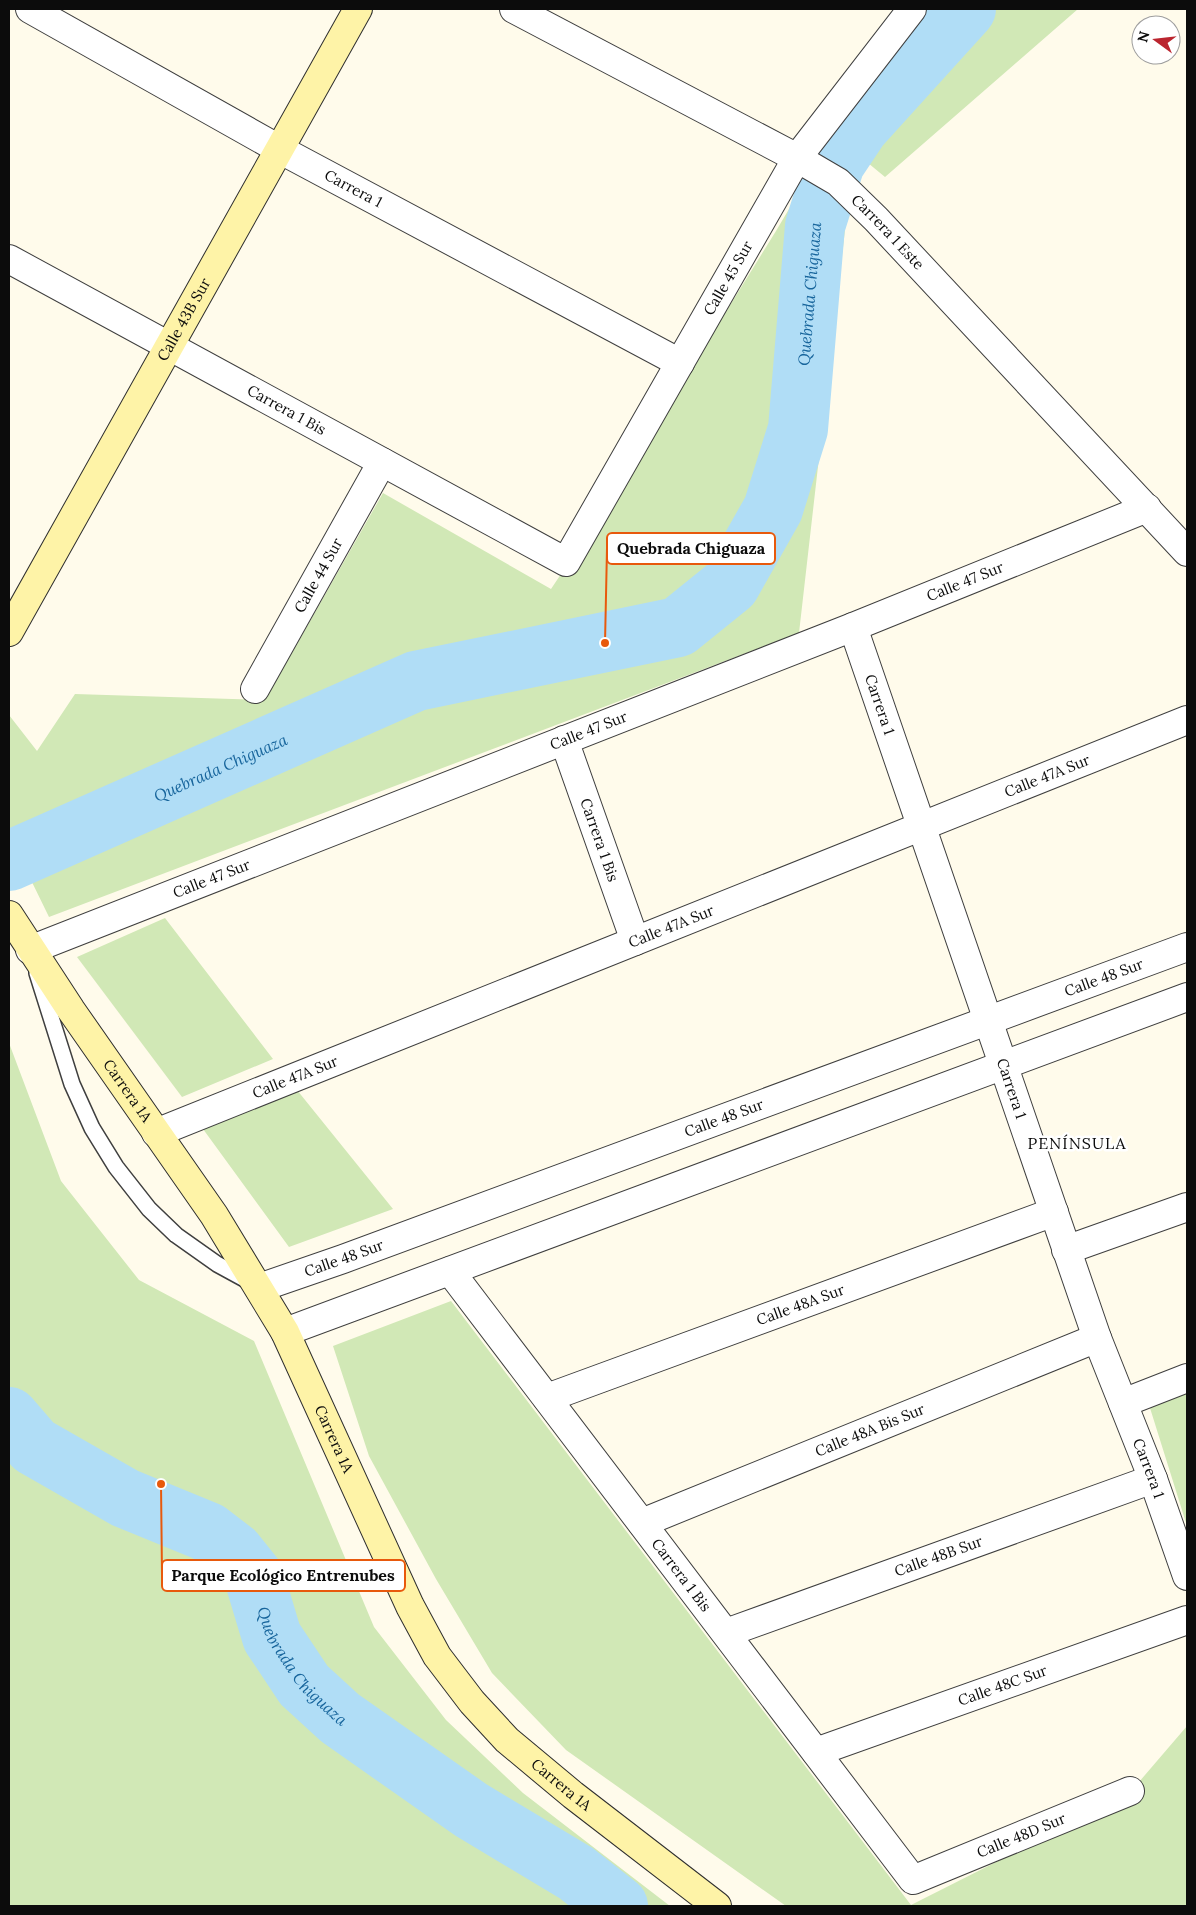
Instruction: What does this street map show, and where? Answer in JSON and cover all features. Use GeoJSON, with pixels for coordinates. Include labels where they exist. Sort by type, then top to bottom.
{"type":"FeatureCollection","features":[{"type":"Feature","properties":{"kind":"main road","name":"Calle 43B Sur"},"geometry":{"type":"LineString","coordinates":[[9,632],[358,9]]}},
{"type":"Feature","properties":{"kind":"main road","name":"Carrera 1A"},"geometry":{"type":"LineString","coordinates":[[9,915],[30,950],[214,1215],[285,1332],[410,1606],[437,1656],[472,1702],[507,1740],[543,1771],[717,1906]]}},
{"type":"Feature","properties":{"kind":"street","name":"Carrera 1"},"geometry":{"type":"LineString","coordinates":[[30,9],[280,149],[680,363]]}},
{"type":"Feature","properties":{"kind":"street","name":"Carrera 1 Este"},"geometry":{"type":"LineString","coordinates":[[514,9],[817,170],[876,219],[1187,552]]}},
{"type":"Feature","properties":{"kind":"street","name":"Calle 45 Sur"},"geometry":{"type":"LineString","coordinates":[[566,562],[680,363],[817,170],[912,9]]}},
{"type":"Feature","properties":{"kind":"street","name":"Carrera 1 Bis"},"geometry":{"type":"LineString","coordinates":[[9,259],[566,562]]}},
{"type":"Feature","properties":{"kind":"street","name":"Calle 44 Sur"},"geometry":{"type":"LineString","coordinates":[[255,690],[382,462]]}},
{"type":"Feature","properties":{"kind":"street","name":"Calle 47 Sur"},"geometry":{"type":"LineString","coordinates":[[30,950],[853,627],[1147,508]]}},
{"type":"Feature","properties":{"kind":"street","name":"Carrera 1"},"geometry":{"type":"LineString","coordinates":[[853,627],[1066,1250],[1097,1338],[1153,1479],[1187,1576]]}},
{"type":"Feature","properties":{"kind":"street","name":"Calle 47A Sur"},"geometry":{"type":"LineString","coordinates":[[156,1133],[1187,720]]}},
{"type":"Feature","properties":{"kind":"street","name":"Carrera 1 Bis"},"geometry":{"type":"LineString","coordinates":[[564,740],[635,940]]}},
{"type":"Feature","properties":{"kind":"street","name":"Calle 48 Sur"},"geometry":{"type":"LineString","coordinates":[[259,1288],[352,1256],[1187,947]]}},
{"type":"Feature","properties":{"kind":"street"},"geometry":{"type":"LineString","coordinates":[[285,1332],[1187,996]]}},
{"type":"Feature","properties":{"kind":"street"},"geometry":{"type":"LineString","coordinates":[[1066,1250],[1187,1207]]}},
{"type":"Feature","properties":{"kind":"street","name":"Calle 48A Sur"},"geometry":{"type":"LineString","coordinates":[[547,1398],[1054,1212]]}},
{"type":"Feature","properties":{"kind":"street","name":"Carrera 1 Bis"},"geometry":{"type":"LineString","coordinates":[[450,1270],[913,1880]]}},
{"type":"Feature","properties":{"kind":"street","name":"Calle 48A Bis Sur"},"geometry":{"type":"LineString","coordinates":[[642,1523],[1097,1338]]}},
{"type":"Feature","properties":{"kind":"street"},"geometry":{"type":"LineString","coordinates":[[1123,1403],[1187,1378]]}},
{"type":"Feature","properties":{"kind":"street","name":"Calle 48B Sur"},"geometry":{"type":"LineString","coordinates":[[726,1634],[1153,1479]]}},
{"type":"Feature","properties":{"kind":"street","name":"Calle 48C Sur"},"geometry":{"type":"LineString","coordinates":[[816,1752],[1187,1620]]}},
{"type":"Feature","properties":{"kind":"street","name":"Calle 48D Sur"},"geometry":{"type":"LineString","coordinates":[[913,1880],[1130,1791]]}},
{"type":"Feature","properties":{"kind":"lane"},"geometry":{"type":"LineString","coordinates":[[30,950],[72,1084],[92,1128],[116,1167],[149,1209],[176,1235],[217,1264],[259,1288]]}},
{"type":"Feature","properties":{"kind":"green space"},"geometry":{"type":"Polygon","coordinates":[[[935,9],[1078,9],[885,177],[828,130],[935,9]]]}},
{"type":"Feature","properties":{"kind":"green space"},"geometry":{"type":"Polygon","coordinates":[[[803,173],[846,221],[799,633],[49,917],[9,835],[9,715],[37,751],[75,694],[265,700],[383,493],[551,589],[595,523],[776,231],[802,187],[803,173]]]}},
{"type":"Feature","properties":{"kind":"green space"},"geometry":{"type":"Polygon","coordinates":[[[165,918],[273,1059],[182,1097],[77,957],[165,918]]]}},
{"type":"Feature","properties":{"kind":"green space"},"geometry":{"type":"Polygon","coordinates":[[[9,1043],[61,1181],[139,1280],[254,1341],[374,1627],[446,1720],[523,1793],[670,1906],[9,1906],[9,1043]]]}},
{"type":"Feature","properties":{"kind":"green space"},"geometry":{"type":"Polygon","coordinates":[[[297,1090],[393,1209],[289,1247],[203,1129],[297,1090]]]}},
{"type":"Feature","properties":{"kind":"green space"},"geometry":{"type":"Polygon","coordinates":[[[451,1301],[911,1905],[1127,1796],[1187,1726],[1187,1906],[786,1906],[566,1750],[492,1673],[436,1579],[369,1456],[333,1346],[451,1301]]]}},
{"type":"Feature","properties":{"kind":"green space"},"geometry":{"type":"Polygon","coordinates":[[[1187,1393],[1187,1526],[1150,1408],[1187,1393]]]}},
{"type":"Feature","properties":{"kind":"waterway","name":"Quebrada Chiguaza"},"geometry":{"type":"LineString","coordinates":[[9,861],[416,681],[678,627],[730,585],[773,509],[798,429],[815,226],[835,163],[859,127],[966,9]]}},
{"type":"Feature","properties":{"kind":"waterway","name":"Quebrada Chiguaza"},"geometry":{"type":"LineString","coordinates":[[9,1417],[34,1446],[125,1498],[208,1532],[234,1552],[254,1577],[272,1637],[304,1685],[340,1718],[471,1810],[576,1873],[618,1906]]}},
{"type":"Feature","properties":{"kind":"place","name":"Quebrada Chiguaza"},"geometry":{"type":"Point","coordinates":[605,643]}},
{"type":"Feature","properties":{"kind":"place","name":"Parque Ecológico Entrenubes"},"geometry":{"type":"Point","coordinates":[161,1484]}},
{"type":"Feature","properties":{"kind":"district","name":"PENÍNSULA"},"geometry":{"type":"Point","coordinates":[1077,1143]}}]}
